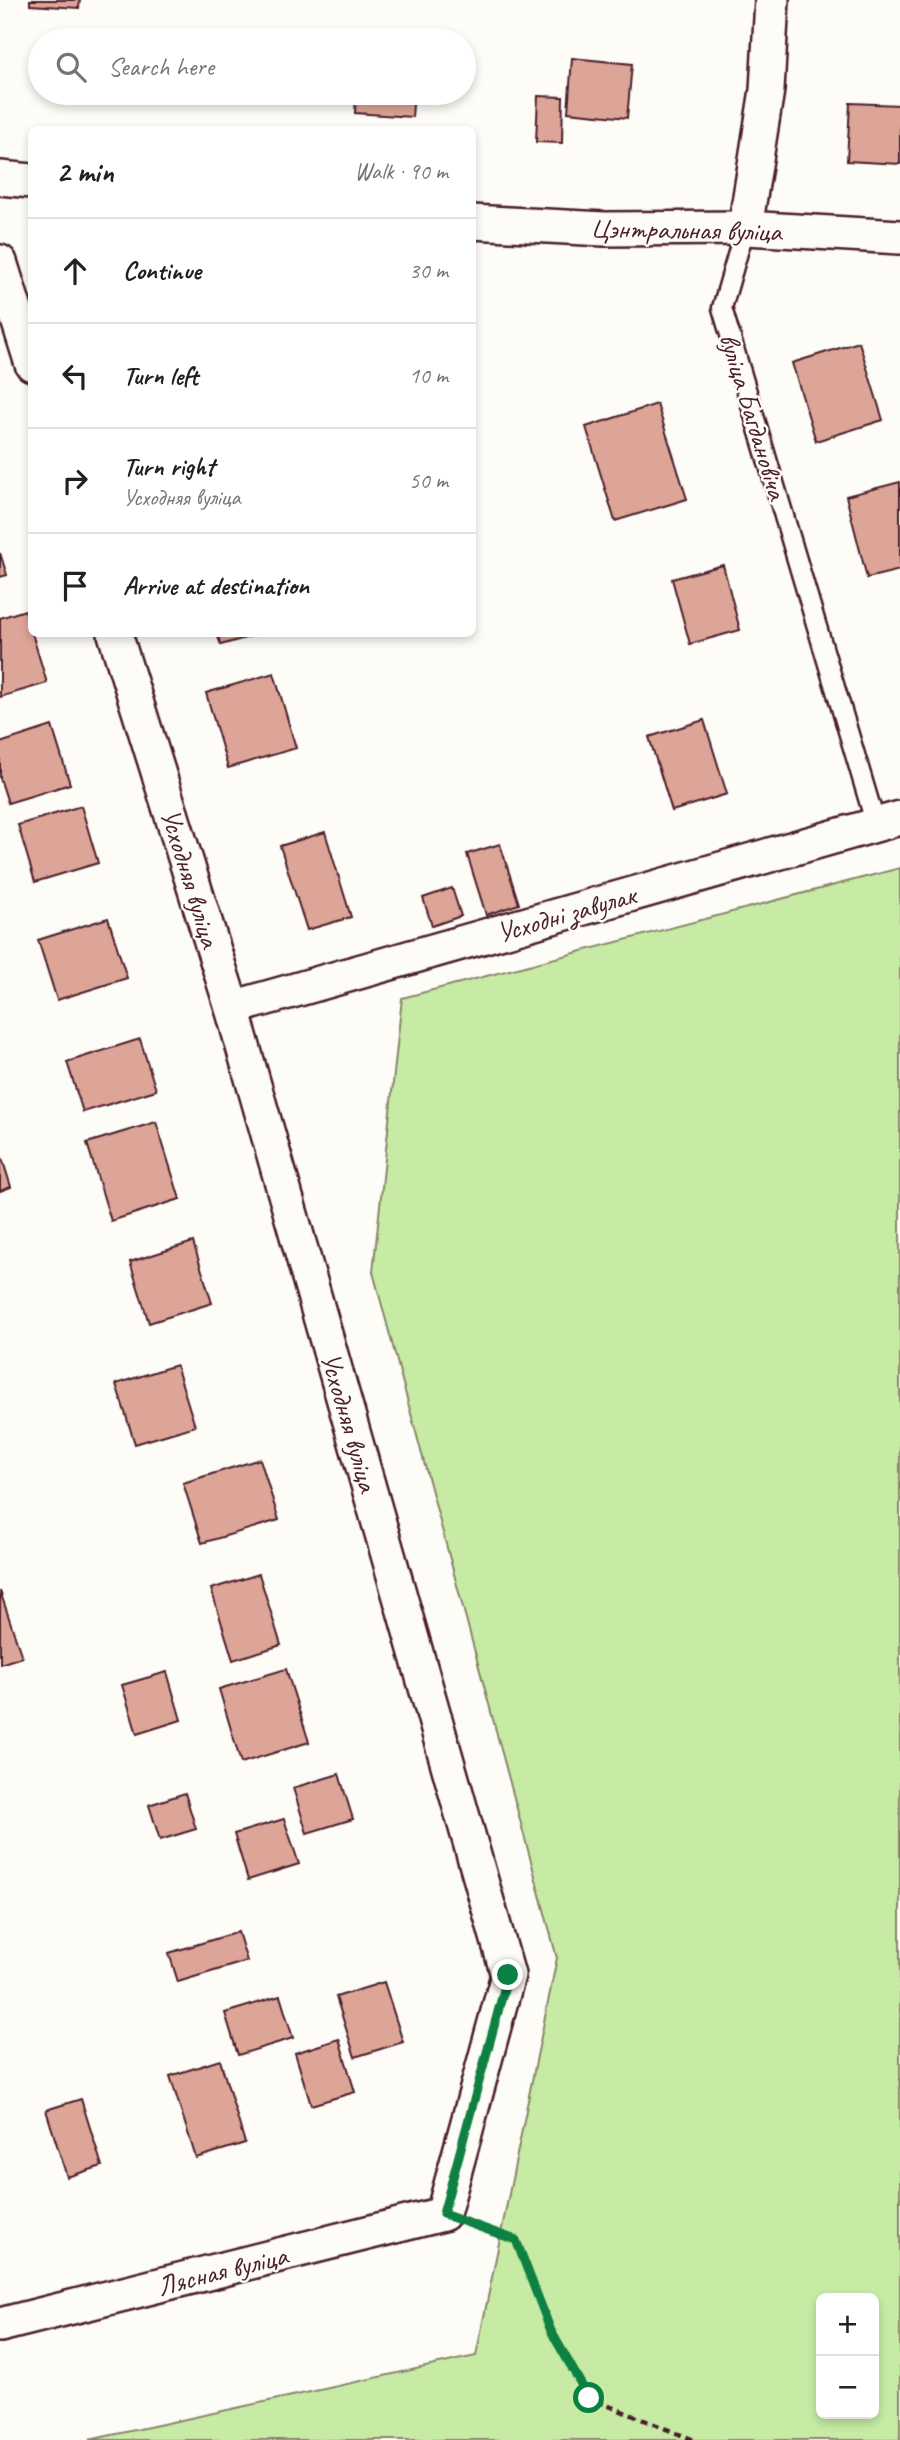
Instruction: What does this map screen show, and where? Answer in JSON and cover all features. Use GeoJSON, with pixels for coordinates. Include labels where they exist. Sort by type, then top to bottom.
{"type":"FeatureCollection","features":[{"type":"Feature","properties":{"kind":"street","name":"вуліца Багдановіча"},"geometry":{"type":"LineString","coordinates":[[745,228],[767,90],[772,0]]}},
{"type":"Feature","properties":{"kind":"street"},"geometry":{"type":"LineString","coordinates":[[0,178],[28,181]]}},
{"type":"Feature","properties":{"kind":"street","name":"Цэнтральная вуліца"},"geometry":{"type":"LineString","coordinates":[[476,222],[604,229],[745,228],[900,237]]}},
{"type":"Feature","properties":{"kind":"street"},"geometry":{"type":"LineString","coordinates":[[0,262],[28,351]]}},
{"type":"Feature","properties":{"kind":"street","name":"Усходняя вуліца"},"geometry":{"type":"LineString","coordinates":[[117,637],[232,1008],[508,1975],[443,2214]]}},
{"type":"Feature","properties":{"kind":"street","name":"Усходні завулак"},"geometry":{"type":"LineString","coordinates":[[232,1008],[888,821]]}},
{"type":"Feature","properties":{"kind":"street","name":"Лясная вуліца"},"geometry":{"type":"LineString","coordinates":[[0,2325],[443,2214]]}},
{"type":"Feature","properties":{"kind":"lane","name":"вуліца Багдановіча"},"geometry":{"type":"LineString","coordinates":[[745,228],[722,308],[888,821]]}},
{"type":"Feature","properties":{"kind":"path"},"geometry":{"type":"LineString","coordinates":[[443,2214],[516,2240],[551,2331],[589,2398],[694,2440]]}},
{"type":"Feature","properties":{"kind":"green space"},"geometry":{"type":"Polygon","coordinates":[[[900,868],[900,2440],[89,2440],[476,2356],[557,1958],[373,1272],[402,998],[900,868]]]}},
{"type":"Feature","properties":{"kind":"building"},"geometry":{"type":"Polygon","coordinates":[[[30,0],[80,0],[79,8],[30,5],[30,0]]]}},
{"type":"Feature","properties":{"kind":"building"},"geometry":{"type":"Polygon","coordinates":[[[572,58],[632,64],[627,118],[568,112],[572,58]]]}},
{"type":"Feature","properties":{"kind":"building"},"geometry":{"type":"Polygon","coordinates":[[[538,96],[563,97],[562,143],[536,142],[538,96]]]}},
{"type":"Feature","properties":{"kind":"building"},"geometry":{"type":"Polygon","coordinates":[[[850,103],[900,105],[900,164],[847,161],[850,103]]]}},
{"type":"Feature","properties":{"kind":"building"},"geometry":{"type":"Polygon","coordinates":[[[355,105],[413,105],[412,117],[355,113],[355,105]]]}},
{"type":"Feature","properties":{"kind":"building"},"geometry":{"type":"Polygon","coordinates":[[[859,342],[883,420],[816,441],[792,363],[859,342]]]}},
{"type":"Feature","properties":{"kind":"building"},"geometry":{"type":"Polygon","coordinates":[[[657,404],[687,499],[615,521],[586,427],[657,404]]]}},
{"type":"Feature","properties":{"kind":"building"},"geometry":{"type":"Polygon","coordinates":[[[900,482],[900,570],[867,578],[846,496],[900,482]]]}},
{"type":"Feature","properties":{"kind":"building"},"geometry":{"type":"Polygon","coordinates":[[[0,553],[7,575],[0,577],[0,553]]]}},
{"type":"Feature","properties":{"kind":"building"},"geometry":{"type":"Polygon","coordinates":[[[723,565],[740,630],[690,644],[672,579],[723,565]]]}},
{"type":"Feature","properties":{"kind":"building"},"geometry":{"type":"Polygon","coordinates":[[[25,610],[28,637],[33,637],[47,683],[0,697],[0,618],[25,610]]]}},
{"type":"Feature","properties":{"kind":"building"},"geometry":{"type":"Polygon","coordinates":[[[218,637],[249,637],[221,645],[218,637]]]}},
{"type":"Feature","properties":{"kind":"building"},"geometry":{"type":"Polygon","coordinates":[[[274,673],[296,748],[228,768],[206,693],[274,673]]]}},
{"type":"Feature","properties":{"kind":"building"},"geometry":{"type":"Polygon","coordinates":[[[704,720],[727,794],[672,811],[649,737],[704,720]]]}},
{"type":"Feature","properties":{"kind":"building"},"geometry":{"type":"Polygon","coordinates":[[[52,726],[70,784],[8,803],[0,778],[0,743],[52,726]]]}},
{"type":"Feature","properties":{"kind":"building"},"geometry":{"type":"Polygon","coordinates":[[[81,806],[98,863],[35,882],[18,825],[81,806]]]}},
{"type":"Feature","properties":{"kind":"building"},"geometry":{"type":"Polygon","coordinates":[[[325,832],[351,917],[307,930],[280,846],[325,832]]]}},
{"type":"Feature","properties":{"kind":"building"},"geometry":{"type":"Polygon","coordinates":[[[500,844],[519,904],[486,915],[467,854],[500,844]]]}},
{"type":"Feature","properties":{"kind":"building"},"geometry":{"type":"Polygon","coordinates":[[[452,888],[461,916],[432,926],[423,898],[452,888]]]}},
{"type":"Feature","properties":{"kind":"building"},"geometry":{"type":"Polygon","coordinates":[[[108,918],[127,978],[57,1000],[38,940],[108,918]]]}},
{"type":"Feature","properties":{"kind":"building"},"geometry":{"type":"Polygon","coordinates":[[[140,1039],[156,1090],[83,1112],[67,1062],[140,1039]]]}},
{"type":"Feature","properties":{"kind":"building"},"geometry":{"type":"Polygon","coordinates":[[[156,1122],[180,1199],[111,1221],[87,1143],[156,1122]]]}},
{"type":"Feature","properties":{"kind":"building"},"geometry":{"type":"Polygon","coordinates":[[[2,1158],[11,1187],[0,1191],[0,1159],[2,1158]]]}},
{"type":"Feature","properties":{"kind":"building"},"geometry":{"type":"Polygon","coordinates":[[[193,1242],[212,1303],[149,1323],[130,1262],[193,1242]]]}},
{"type":"Feature","properties":{"kind":"building"},"geometry":{"type":"Polygon","coordinates":[[[176,1365],[195,1426],[135,1444],[116,1384],[176,1365]]]}},
{"type":"Feature","properties":{"kind":"building"},"geometry":{"type":"Polygon","coordinates":[[[260,1459],[279,1520],[202,1543],[183,1483],[260,1459]]]}},
{"type":"Feature","properties":{"kind":"building"},"geometry":{"type":"Polygon","coordinates":[[[259,1574],[281,1645],[233,1660],[211,1589],[259,1574]]]}},
{"type":"Feature","properties":{"kind":"building"},"geometry":{"type":"Polygon","coordinates":[[[0,1591],[22,1657],[0,1664],[0,1591]]]}},
{"type":"Feature","properties":{"kind":"building"},"geometry":{"type":"Polygon","coordinates":[[[286,1669],[309,1742],[241,1763],[219,1689],[286,1669]]]}},
{"type":"Feature","properties":{"kind":"building"},"geometry":{"type":"Polygon","coordinates":[[[167,1672],[181,1720],[137,1734],[122,1685],[167,1672]]]}},
{"type":"Feature","properties":{"kind":"building"},"geometry":{"type":"Polygon","coordinates":[[[339,1774],[353,1819],[307,1833],[293,1788],[339,1774]]]}},
{"type":"Feature","properties":{"kind":"building"},"geometry":{"type":"Polygon","coordinates":[[[185,1793],[196,1829],[160,1840],[149,1805],[185,1793]]]}},
{"type":"Feature","properties":{"kind":"building"},"geometry":{"type":"Polygon","coordinates":[[[284,1819],[299,1864],[248,1880],[234,1834],[284,1819]]]}},
{"type":"Feature","properties":{"kind":"building"},"geometry":{"type":"Polygon","coordinates":[[[238,1932],[247,1961],[178,1982],[169,1953],[238,1932]]]}},
{"type":"Feature","properties":{"kind":"building"},"geometry":{"type":"Polygon","coordinates":[[[384,1982],[403,2042],[355,2057],[336,1997],[384,1982]]]}},
{"type":"Feature","properties":{"kind":"building"},"geometry":{"type":"Polygon","coordinates":[[[280,1996],[293,2038],[238,2055],[225,2013],[280,1996]]]}},
{"type":"Feature","properties":{"kind":"building"},"geometry":{"type":"Polygon","coordinates":[[[339,2039],[355,2092],[311,2105],[295,2053],[339,2039]]]}},
{"type":"Feature","properties":{"kind":"building"},"geometry":{"type":"Polygon","coordinates":[[[220,2060],[245,2143],[196,2158],[170,2076],[220,2060]]]}},
{"type":"Feature","properties":{"kind":"building"},"geometry":{"type":"Polygon","coordinates":[[[81,2099],[102,2166],[67,2177],[46,2110],[81,2099]]]}},
{"type":"Feature","properties":{"kind":"route"},"geometry":{"type":"LineString","coordinates":[[508,1975],[443,2214],[516,2240],[551,2331],[589,2398]]}}]}
